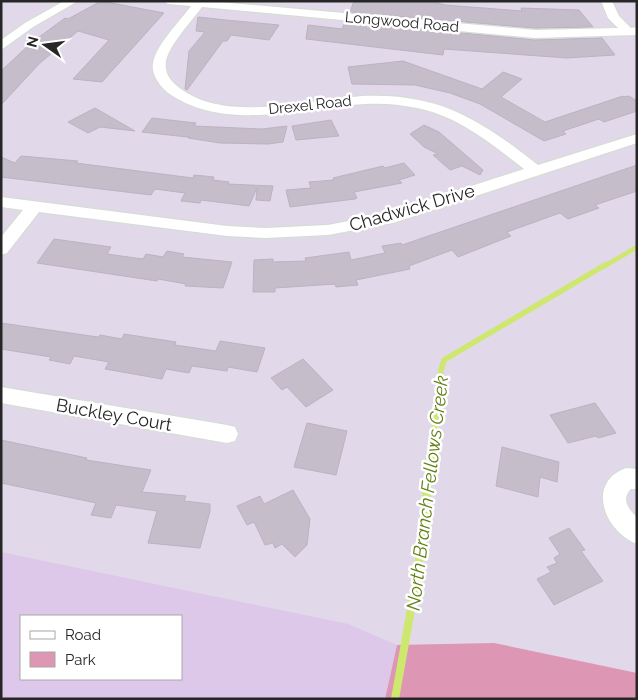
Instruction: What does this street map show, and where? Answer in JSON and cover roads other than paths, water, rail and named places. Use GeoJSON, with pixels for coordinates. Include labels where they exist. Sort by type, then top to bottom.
{"type":"FeatureCollection","features":[{"type":"Feature","properties":{"kind":"street"},"geometry":{"type":"LineString","coordinates":[[45,1],[68,4]]}},
{"type":"Feature","properties":{"kind":"street","name":"Longwood Road"},"geometry":{"type":"LineString","coordinates":[[168,1],[535,34],[632,31]]}},
{"type":"Feature","properties":{"kind":"street"},"geometry":{"type":"LineString","coordinates":[[320,15],[327,1]]}},
{"type":"Feature","properties":{"kind":"street"},"geometry":{"type":"LineString","coordinates":[[606,1],[614,18],[632,31]]}},
{"type":"Feature","properties":{"kind":"street"},"geometry":{"type":"LineString","coordinates":[[1,46],[18,32],[68,4]]}},
{"type":"Feature","properties":{"kind":"street","name":"Drexel Road"},"geometry":{"type":"LineString","coordinates":[[200,4],[163,52],[159,61],[158,70],[162,79],[169,88],[180,96],[204,105],[246,111],[363,100],[391,100],[418,104],[447,112],[473,124],[536,171]]}},
{"type":"Feature","properties":{"kind":"street","name":"Chadwick Drive"},"geometry":{"type":"LineString","coordinates":[[1,202],[227,232],[266,234],[305,232],[351,227],[387,219],[637,138]]}},
{"type":"Feature","properties":{"kind":"street"},"geometry":{"type":"LineString","coordinates":[[1,249],[34,206]]}},
{"type":"Feature","properties":{"kind":"street","name":"Buckley Court"},"geometry":{"type":"LineString","coordinates":[[1,395],[227,434]]}},
{"type":"Feature","properties":{"kind":"street"},"geometry":{"type":"LineString","coordinates":[[637,479],[626,478],[618,485],[613,496],[615,509],[622,521],[637,533]]}},
{"type":"Feature","properties":{"kind":"waterway","name":"North Branch Fellows Creek"},"geometry":{"type":"LineString","coordinates":[[603,267],[637,247]]}},
{"type":"Feature","properties":{"kind":"waterway","name":"North Branch Fellows Creek"},"geometry":{"type":"LineString","coordinates":[[431,457],[441,370],[444,360],[605,265]]}},
{"type":"Feature","properties":{"kind":"waterway","name":"North Branch Fellows Creek"},"geometry":{"type":"LineString","coordinates":[[395,699],[417,576],[431,456]]}}]}
